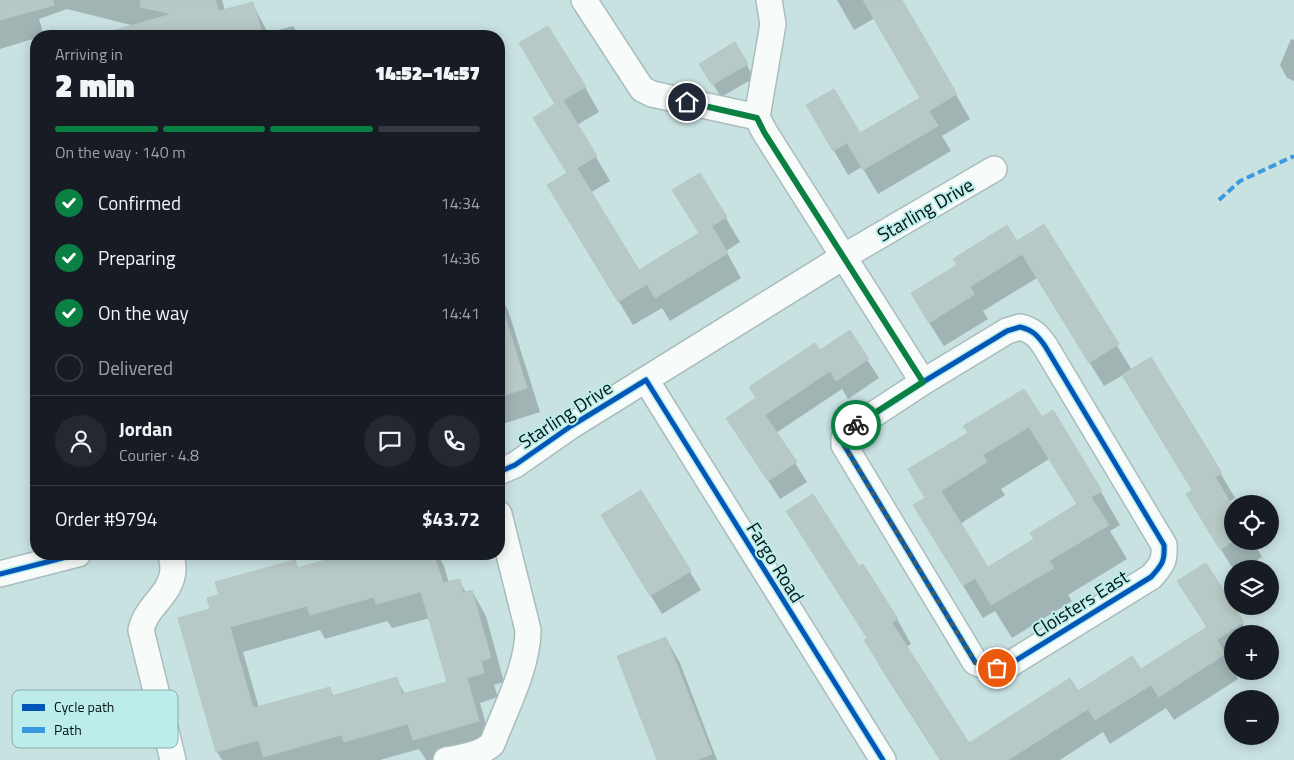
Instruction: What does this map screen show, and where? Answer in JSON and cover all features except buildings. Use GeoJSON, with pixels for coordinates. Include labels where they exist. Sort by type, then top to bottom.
{"type":"FeatureCollection","features":[{"type":"Feature","properties":{"kind":"street"},"geometry":{"type":"LineString","coordinates":[[584,0],[642,89],[652,94],[757,118]]}},
{"type":"Feature","properties":{"kind":"street"},"geometry":{"type":"LineString","coordinates":[[769,0],[773,24],[757,118],[764,132],[923,382]]}},
{"type":"Feature","properties":{"kind":"street","name":"Starling Drive"},"geometry":{"type":"LineString","coordinates":[[505,469],[515,465],[571,426],[843,256],[994,169]]}},
{"type":"Feature","properties":{"kind":"street","name":"Cloisters East"},"geometry":{"type":"LineString","coordinates":[[1020,327],[1030,329],[1046,346],[1164,545],[1161,566],[1151,576],[1010,664],[997,668],[984,667],[975,662],[844,445],[844,438],[850,430],[923,382],[1007,331],[1020,327]]}},
{"type":"Feature","properties":{"kind":"street","name":"Fargo Road"},"geometry":{"type":"LineString","coordinates":[[646,380],[883,760]]}},
{"type":"Feature","properties":{"kind":"street"},"geometry":{"type":"LineString","coordinates":[[446,760],[474,754],[488,748],[494,752],[524,660],[528,644],[528,630],[505,538]]}},
{"type":"Feature","properties":{"kind":"street"},"geometry":{"type":"LineString","coordinates":[[0,574],[55,560]]}},
{"type":"Feature","properties":{"kind":"street"},"geometry":{"type":"LineString","coordinates":[[156,690],[141,630],[144,619],[150,609],[166,592],[173,569],[172,560]]}},
{"type":"Feature","properties":{"kind":"marked path"},"geometry":{"type":"LineString","coordinates":[[1219,200],[1240,181],[1294,156]]}},
{"type":"Feature","properties":{"kind":"cycle path"},"geometry":{"type":"LineString","coordinates":[[1020,327],[1035,334],[1045,346],[1164,545],[1164,555],[1160,566],[1151,577],[1010,664],[992,668],[975,662],[844,445],[844,438],[850,430],[923,382],[1007,331],[1020,327]]}},
{"type":"Feature","properties":{"kind":"cycle path"},"geometry":{"type":"LineString","coordinates":[[505,469],[515,465],[571,426],[646,380],[883,760]]}},
{"type":"Feature","properties":{"kind":"cycle path"},"geometry":{"type":"LineString","coordinates":[[0,574],[55,560]]}},
{"type":"Feature","properties":{"kind":"way so far"},"geometry":{"type":"LineString","coordinates":[[856,425],[844,438],[844,445],[975,662],[984,667],[997,668]]}},
{"type":"Feature","properties":{"kind":"route"},"geometry":{"type":"LineString","coordinates":[[687,102],[757,118],[764,132],[923,382],[856,425]]}}]}
